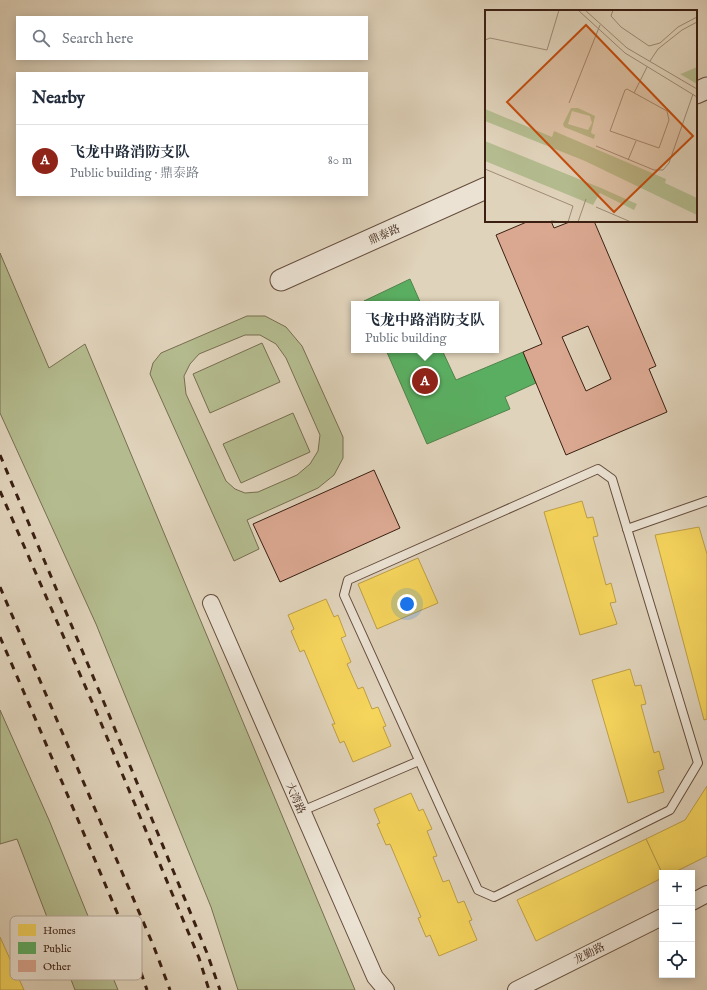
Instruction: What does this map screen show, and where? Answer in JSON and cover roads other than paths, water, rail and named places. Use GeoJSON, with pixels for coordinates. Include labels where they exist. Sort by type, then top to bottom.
{"type":"FeatureCollection","features":[{"type":"Feature","properties":{"kind":"street"},"geometry":{"type":"LineString","coordinates":[[697,93],[707,88]]}},
{"type":"Feature","properties":{"kind":"street","name":"鼎泰路"},"geometry":{"type":"LineString","coordinates":[[281,280],[485,188]]}},
{"type":"Feature","properties":{"kind":"street","name":"大湾路"},"geometry":{"type":"LineString","coordinates":[[211,603],[375,977],[386,990]]}},
{"type":"Feature","properties":{"kind":"street"},"geometry":{"type":"LineString","coordinates":[[695,900],[707,894]]}},
{"type":"Feature","properties":{"kind":"street","name":"龙勤路"},"geometry":{"type":"LineString","coordinates":[[516,990],[659,918]]}},
{"type":"Feature","properties":{"kind":"lane"},"geometry":{"type":"LineString","coordinates":[[598,469],[612,479],[698,763],[670,810],[494,897],[478,890],[419,761],[344,595],[348,580],[598,469]]}},
{"type":"Feature","properties":{"kind":"lane"},"geometry":{"type":"LineString","coordinates":[[627,529],[707,501]]}},
{"type":"Feature","properties":{"kind":"lane"},"geometry":{"type":"LineString","coordinates":[[302,810],[419,761]]}},
{"type":"Feature","properties":{"kind":"railway"},"geometry":{"type":"LineString","coordinates":[[0,455],[207,953],[220,990]]}},
{"type":"Feature","properties":{"kind":"railway"},"geometry":{"type":"LineString","coordinates":[[0,491],[96,711],[199,958],[209,990]]}},
{"type":"Feature","properties":{"kind":"railway"},"geometry":{"type":"LineString","coordinates":[[0,587],[141,916]]}},
{"type":"Feature","properties":{"kind":"railway"},"geometry":{"type":"LineString","coordinates":[[0,637],[119,916]]}},
{"type":"Feature","properties":{"kind":"railway"},"geometry":{"type":"LineString","coordinates":[[142,919],[170,990]]}},
{"type":"Feature","properties":{"kind":"railway"},"geometry":{"type":"LineString","coordinates":[[142,975],[147,990]]}},
{"type":"Feature","properties":{"kind":"place","name":"飞龙中路消防支队"},"geometry":{"type":"Point","coordinates":[425,381]}}]}
